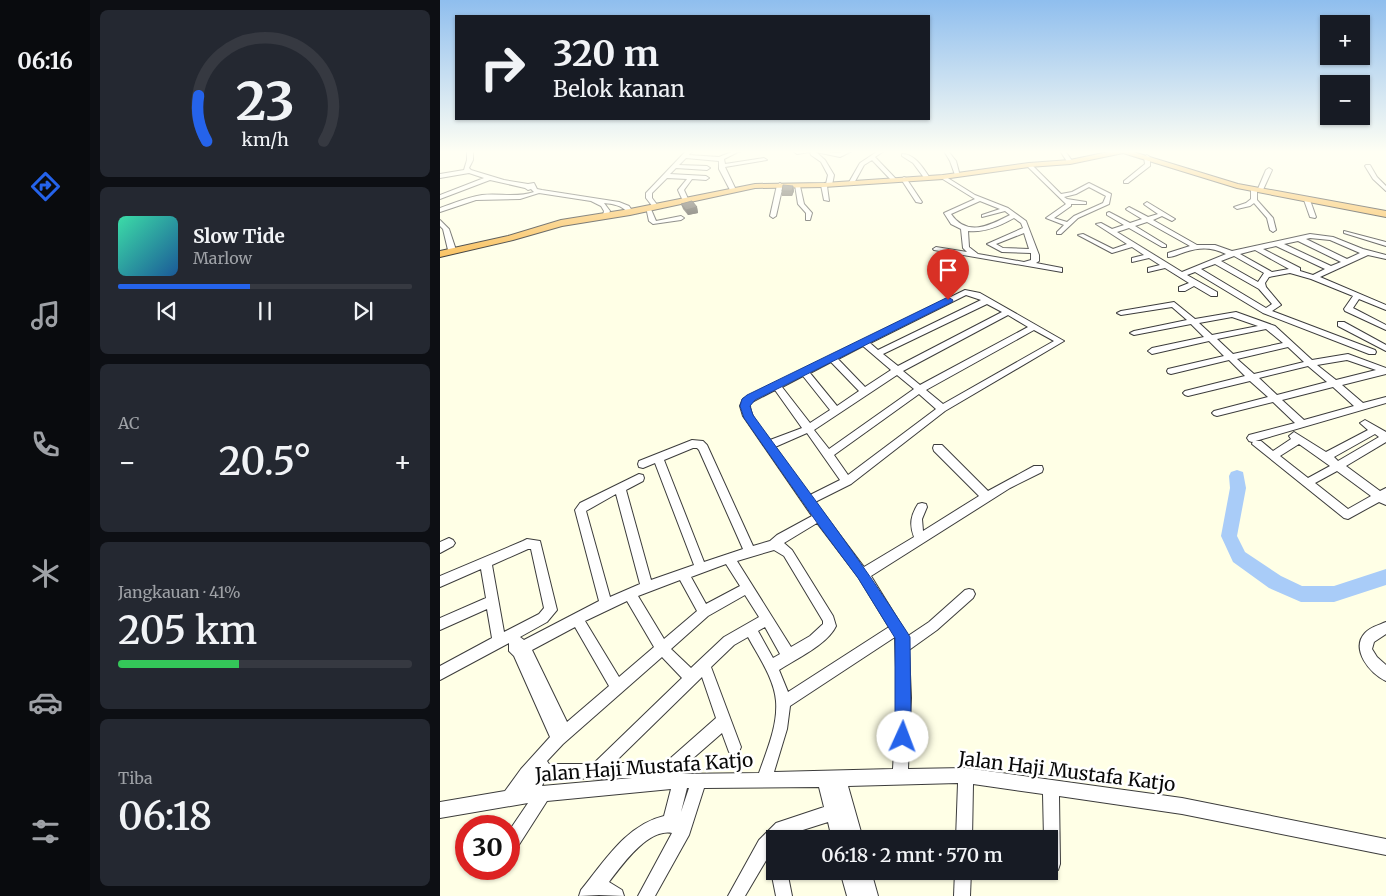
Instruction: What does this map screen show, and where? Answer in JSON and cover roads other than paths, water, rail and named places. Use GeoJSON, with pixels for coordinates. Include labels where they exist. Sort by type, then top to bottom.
{"type":"FeatureCollection","features":[{"type":"Feature","properties":{"kind":"highway"},"geometry":{"type":"LineString","coordinates":[[440,254],[510,238],[561,223],[630,212],[720,193]]}},
{"type":"Feature","properties":{"kind":"highway"},"geometry":{"type":"LineString","coordinates":[[1267,193],[1386,214]]}},
{"type":"Feature","properties":{"kind":"street"},"geometry":{"type":"LineString","coordinates":[[440,210],[473,199],[490,197],[518,199],[527,193]]}},
{"type":"Feature","properties":{"kind":"street"},"geometry":{"type":"LineString","coordinates":[[546,193],[617,203],[627,207],[630,212]]}},
{"type":"Feature","properties":{"kind":"street"},"geometry":{"type":"LineString","coordinates":[[650,193],[648,195],[652,222],[656,223],[681,218]]}},
{"type":"Feature","properties":{"kind":"street"},"geometry":{"type":"LineString","coordinates":[[682,193],[686,200]]}},
{"type":"Feature","properties":{"kind":"street"},"geometry":{"type":"LineString","coordinates":[[773,216],[778,193]]}},
{"type":"Feature","properties":{"kind":"street"},"geometry":{"type":"LineString","coordinates":[[799,193],[801,204],[809,213],[808,219]]}},
{"type":"Feature","properties":{"kind":"street"},"geometry":{"type":"LineString","coordinates":[[827,193],[827,200]]}},
{"type":"Feature","properties":{"kind":"street"},"geometry":{"type":"LineString","coordinates":[[913,193],[919,202]]}},
{"type":"Feature","properties":{"kind":"street"},"geometry":{"type":"LineString","coordinates":[[970,193],[1006,209],[1024,222],[1034,251],[1035,260],[1030,264]]}},
{"type":"Feature","properties":{"kind":"street"},"geometry":{"type":"LineString","coordinates":[[1057,193],[1067,201],[1084,203]]}},
{"type":"Feature","properties":{"kind":"street"},"geometry":{"type":"LineString","coordinates":[[1060,196],[1074,193]]}},
{"type":"Feature","properties":{"kind":"street"},"geometry":{"type":"LineString","coordinates":[[1059,233],[1067,224],[1083,212],[1100,208],[1106,204],[1109,196],[1103,193]]}},
{"type":"Feature","properties":{"kind":"street"},"geometry":{"type":"LineString","coordinates":[[1237,207],[1248,205],[1254,200],[1256,193]]}},
{"type":"Feature","properties":{"kind":"street"},"geometry":{"type":"LineString","coordinates":[[980,199],[947,213],[949,217],[964,229],[986,229],[1015,215]]}},
{"type":"Feature","properties":{"kind":"street"},"geometry":{"type":"LineString","coordinates":[[598,200],[606,208],[606,215]]}},
{"type":"Feature","properties":{"kind":"street"},"geometry":{"type":"LineString","coordinates":[[1254,200],[1270,218],[1273,230]]}},
{"type":"Feature","properties":{"kind":"street"},"geometry":{"type":"LineString","coordinates":[[1307,200],[1313,217]]}},
{"type":"Feature","properties":{"kind":"street"},"geometry":{"type":"LineString","coordinates":[[1067,201],[1069,205],[1049,218],[1067,224]]}},
{"type":"Feature","properties":{"kind":"street"},"geometry":{"type":"LineString","coordinates":[[1147,204],[1172,220]]}},
{"type":"Feature","properties":{"kind":"street"},"geometry":{"type":"LineString","coordinates":[[984,216],[1006,209]]}},
{"type":"Feature","properties":{"kind":"street"},"geometry":{"type":"LineString","coordinates":[[1129,209],[1194,246]]}},
{"type":"Feature","properties":{"kind":"street"},"geometry":{"type":"LineString","coordinates":[[1109,214],[1164,246]]}},
{"type":"Feature","properties":{"kind":"street"},"geometry":{"type":"LineString","coordinates":[[1111,232],[1162,214]]}},
{"type":"Feature","properties":{"kind":"street"},"geometry":{"type":"LineString","coordinates":[[1048,225],[1055,220]]}},
{"type":"Feature","properties":{"kind":"street"},"geometry":{"type":"LineString","coordinates":[[440,222],[446,229],[452,250]]}},
{"type":"Feature","properties":{"kind":"street"},"geometry":{"type":"LineString","coordinates":[[1099,224],[1214,294]]}},
{"type":"Feature","properties":{"kind":"street"},"geometry":{"type":"LineString","coordinates":[[964,229],[966,248],[979,256]]}},
{"type":"Feature","properties":{"kind":"street"},"geometry":{"type":"LineString","coordinates":[[1027,229],[990,244],[1002,250],[1034,251]]}},
{"type":"Feature","properties":{"kind":"street"},"geometry":{"type":"LineString","coordinates":[[1346,232],[1386,244]]}},
{"type":"Feature","properties":{"kind":"street"},"geometry":{"type":"LineString","coordinates":[[1081,235],[1112,251],[1132,244]]}},
{"type":"Feature","properties":{"kind":"street"},"geometry":{"type":"LineString","coordinates":[[1181,275],[1232,253],[1310,236],[1328,238],[1366,253],[1386,257]]}},
{"type":"Feature","properties":{"kind":"street"},"geometry":{"type":"LineString","coordinates":[[440,240],[448,238]]}},
{"type":"Feature","properties":{"kind":"street"},"geometry":{"type":"LineString","coordinates":[[1300,239],[1348,262]]}},
{"type":"Feature","properties":{"kind":"street"},"geometry":{"type":"LineString","coordinates":[[1278,244],[1331,269]]}},
{"type":"Feature","properties":{"kind":"street"},"geometry":{"type":"LineString","coordinates":[[1171,255],[1194,246],[1214,246],[1232,253],[1269,273],[1300,272]]}},
{"type":"Feature","properties":{"kind":"street"},"geometry":{"type":"LineString","coordinates":[[1256,248],[1300,272],[1386,308]]}},
{"type":"Feature","properties":{"kind":"street"},"geometry":{"type":"LineString","coordinates":[[936,249],[1059,270]]}},
{"type":"Feature","properties":{"kind":"street"},"geometry":{"type":"LineString","coordinates":[[1314,277],[1366,253]]}},
{"type":"Feature","properties":{"kind":"street"},"geometry":{"type":"LineString","coordinates":[[1135,260],[1150,256]]}},
{"type":"Feature","properties":{"kind":"street"},"geometry":{"type":"LineString","coordinates":[[1215,261],[1262,287],[1277,303],[1277,306],[1266,311]]}},
{"type":"Feature","properties":{"kind":"street"},"geometry":{"type":"LineString","coordinates":[[1152,270],[1166,266]]}},
{"type":"Feature","properties":{"kind":"street"},"geometry":{"type":"LineString","coordinates":[[1195,269],[1266,311],[1372,352]]}},
{"type":"Feature","properties":{"kind":"street"},"geometry":{"type":"LineString","coordinates":[[1262,287],[1263,278],[1269,273]]}},
{"type":"Feature","properties":{"kind":"street"},"geometry":{"type":"LineString","coordinates":[[1182,288],[1194,282]]}},
{"type":"Feature","properties":{"kind":"street"},"geometry":{"type":"LineString","coordinates":[[808,501],[847,481],[942,409],[1060,341],[1008,312],[966,292],[746,401],[745,406],[748,416],[808,501],[863,574],[902,637],[904,647],[904,698],[900,776]]}},
{"type":"Feature","properties":{"kind":"street"},"geometry":{"type":"LineString","coordinates":[[1332,337],[1358,295]]}},
{"type":"Feature","properties":{"kind":"street"},"geometry":{"type":"LineString","coordinates":[[877,354],[986,301]]}},
{"type":"Feature","properties":{"kind":"street"},"geometry":{"type":"LineString","coordinates":[[1121,313],[1174,304],[1300,423]]}},
{"type":"Feature","properties":{"kind":"street"},"geometry":{"type":"LineString","coordinates":[[1348,309],[1386,328]]}},
{"type":"Feature","properties":{"kind":"street"},"geometry":{"type":"LineString","coordinates":[[769,445],[808,429],[896,371],[1008,312]]}},
{"type":"Feature","properties":{"kind":"street"},"geometry":{"type":"LineString","coordinates":[[1134,333],[1233,314],[1267,326],[1362,407]]}},
{"type":"Feature","properties":{"kind":"street"},"geometry":{"type":"LineString","coordinates":[[1341,324],[1386,348]]}},
{"type":"Feature","properties":{"kind":"street"},"geometry":{"type":"LineString","coordinates":[[1152,351],[1267,326]]}},
{"type":"Feature","properties":{"kind":"street"},"geometry":{"type":"LineString","coordinates":[[827,455],[919,390],[1033,327]]}},
{"type":"Feature","properties":{"kind":"street"},"geometry":{"type":"LineString","coordinates":[[864,342],[942,409]]}},
{"type":"Feature","properties":{"kind":"street"},"geometry":{"type":"LineString","coordinates":[[1171,371],[1289,344]]}},
{"type":"Feature","properties":{"kind":"street"},"geometry":{"type":"LineString","coordinates":[[1188,393],[1310,363],[1348,357],[1386,371]]}},
{"type":"Feature","properties":{"kind":"street"},"geometry":{"type":"LineString","coordinates":[[832,358],[865,392]]}},
{"type":"Feature","properties":{"kind":"street"},"geometry":{"type":"LineString","coordinates":[[804,371],[836,411]]}},
{"type":"Feature","properties":{"kind":"street"},"geometry":{"type":"LineString","coordinates":[[1217,414],[1386,371]]}},
{"type":"Feature","properties":{"kind":"street"},"geometry":{"type":"LineString","coordinates":[[776,386],[847,481]]}},
{"type":"Feature","properties":{"kind":"street"},"geometry":{"type":"LineString","coordinates":[[1272,456],[1296,437],[1384,496],[1348,515],[1307,484],[1272,456],[1254,441],[1300,423],[1386,400]]}},
{"type":"Feature","properties":{"kind":"street"},"geometry":{"type":"LineString","coordinates":[[1307,484],[1386,437],[1365,423]]}},
{"type":"Feature","properties":{"kind":"street"},"geometry":{"type":"LineString","coordinates":[[1326,457],[1375,430]]}},
{"type":"Feature","properties":{"kind":"street"},"geometry":{"type":"LineString","coordinates":[[643,464],[692,444],[701,446],[750,552]]}},
{"type":"Feature","properties":{"kind":"street"},"geometry":{"type":"LineString","coordinates":[[938,448],[987,497]]}},
{"type":"Feature","properties":{"kind":"street"},"geometry":{"type":"LineString","coordinates":[[658,458],[701,568]]}},
{"type":"Feature","properties":{"kind":"street"},"geometry":{"type":"LineString","coordinates":[[863,574],[1006,485],[1038,469]]}},
{"type":"Feature","properties":{"kind":"street"},"geometry":{"type":"LineString","coordinates":[[606,604],[580,512],[584,506],[639,478]]}},
{"type":"Feature","properties":{"kind":"street"},"geometry":{"type":"LineString","coordinates":[[620,488],[647,587]]}},
{"type":"Feature","properties":{"kind":"street"},"geometry":{"type":"LineString","coordinates":[[920,538],[915,526],[916,516],[922,507]]}},
{"type":"Feature","properties":{"kind":"street"},"geometry":{"type":"LineString","coordinates":[[440,673],[577,619],[606,604],[630,596],[647,587],[774,545],[781,538],[819,516]]}},
{"type":"Feature","properties":{"kind":"street"},"geometry":{"type":"LineString","coordinates":[[440,582],[534,544],[551,610],[513,643]]}},
{"type":"Feature","properties":{"kind":"street"},"geometry":{"type":"LineString","coordinates":[[771,667],[823,635],[830,623],[784,549],[774,545]]}},
{"type":"Feature","properties":{"kind":"street"},"geometry":{"type":"LineString","coordinates":[[730,558],[789,656]]}},
{"type":"Feature","properties":{"kind":"street"},"geometry":{"type":"LineString","coordinates":[[486,562],[492,601],[561,736]]}},
{"type":"Feature","properties":{"kind":"street"},"geometry":{"type":"LineString","coordinates":[[683,574],[704,612]]}},
{"type":"Feature","properties":{"kind":"street"},"geometry":{"type":"LineString","coordinates":[[520,825],[537,794],[542,765],[561,736],[704,612],[748,587]]}},
{"type":"Feature","properties":{"kind":"street"},"geometry":{"type":"LineString","coordinates":[[904,647],[939,621],[969,594]]}},
{"type":"Feature","properties":{"kind":"street"},"geometry":{"type":"LineString","coordinates":[[630,596],[663,649],[692,678]]}},
{"type":"Feature","properties":{"kind":"street"},"geometry":{"type":"LineString","coordinates":[[440,624],[492,601]]}},
{"type":"Feature","properties":{"kind":"street"},"geometry":{"type":"LineString","coordinates":[[595,772],[729,641],[767,618]]}},
{"type":"Feature","properties":{"kind":"street"},"geometry":{"type":"LineString","coordinates":[[577,619],[616,687]]}},
{"type":"Feature","properties":{"kind":"street"},"geometry":{"type":"LineString","coordinates":[[750,628],[771,667],[784,702],[777,739],[764,779]]}},
{"type":"Feature","properties":{"kind":"street"},"geometry":{"type":"LineString","coordinates":[[1386,628],[1366,640],[1368,656],[1386,674]]}},
{"type":"Feature","properties":{"kind":"street"},"geometry":{"type":"LineString","coordinates":[[784,702],[897,629]]}},
{"type":"Feature","properties":{"kind":"street"},"geometry":{"type":"LineString","coordinates":[[704,665],[734,747]]}},
{"type":"Feature","properties":{"kind":"street"},"geometry":{"type":"LineString","coordinates":[[510,798],[525,774],[542,765],[595,772],[670,769],[724,721]]}},
{"type":"Feature","properties":{"kind":"street"},"geometry":{"type":"LineString","coordinates":[[964,830],[966,775]]}},
{"type":"Feature","properties":{"kind":"street","name":"Jalan Haji Mustafa Katjo"},"geometry":{"type":"LineString","coordinates":[[440,810],[537,794],[681,781],[966,775],[1199,809],[1386,847]]}},
{"type":"Feature","properties":{"kind":"street"},"geometry":{"type":"LineString","coordinates":[[832,779],[840,810],[850,830]]}},
{"type":"Feature","properties":{"kind":"street"},"geometry":{"type":"LineString","coordinates":[[646,896],[699,780]]}},
{"type":"Feature","properties":{"kind":"street"},"geometry":{"type":"LineString","coordinates":[[677,827],[681,781]]}},
{"type":"Feature","properties":{"kind":"street"},"geometry":{"type":"LineString","coordinates":[[1051,787],[1052,830]]}},
{"type":"Feature","properties":{"kind":"street"},"geometry":{"type":"LineString","coordinates":[[840,810],[840,830]]}},
{"type":"Feature","properties":{"kind":"street"},"geometry":{"type":"LineString","coordinates":[[781,830],[840,810]]}},
{"type":"Feature","properties":{"kind":"street"},"geometry":{"type":"LineString","coordinates":[[616,896],[592,890],[644,832],[662,824],[677,827]]}},
{"type":"Feature","properties":{"kind":"street"},"geometry":{"type":"LineString","coordinates":[[736,896],[766,846]]}},
{"type":"Feature","properties":{"kind":"street"},"geometry":{"type":"LineString","coordinates":[[781,880],[784,896]]}},
{"type":"Feature","properties":{"kind":"street"},"geometry":{"type":"LineString","coordinates":[[851,880],[855,896]]}},
{"type":"Feature","properties":{"kind":"street"},"geometry":{"type":"LineString","coordinates":[[866,880],[870,896]]}},
{"type":"Feature","properties":{"kind":"street"},"geometry":{"type":"LineString","coordinates":[[962,896],[963,880]]}},
{"type":"Feature","properties":{"kind":"waterway"},"geometry":{"type":"LineString","coordinates":[[1237,476],[1238,488],[1229,536],[1239,557],[1275,582],[1301,594],[1334,594],[1386,577]]}}]}
